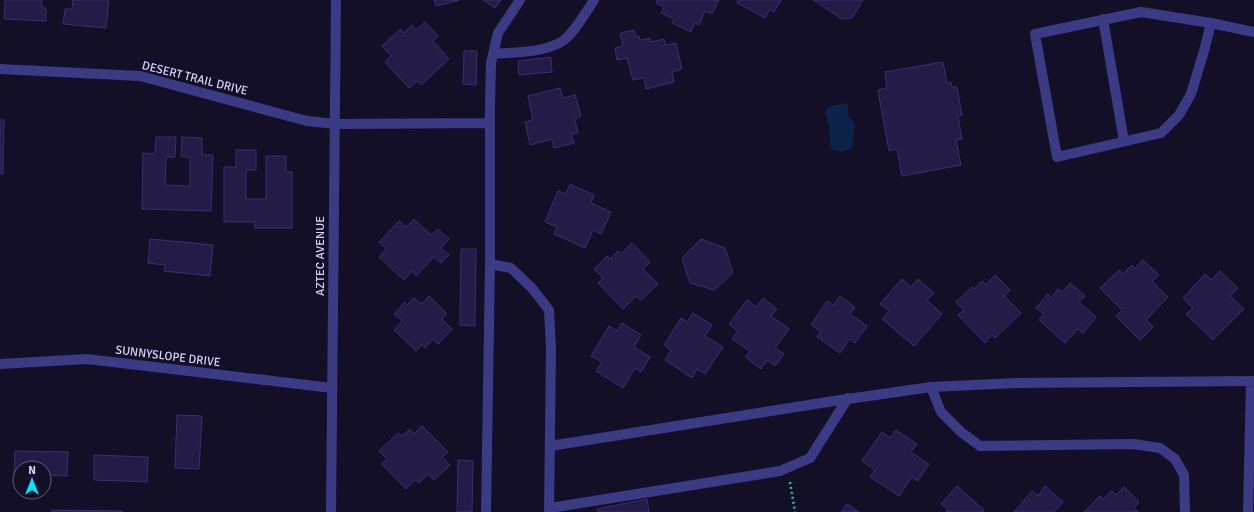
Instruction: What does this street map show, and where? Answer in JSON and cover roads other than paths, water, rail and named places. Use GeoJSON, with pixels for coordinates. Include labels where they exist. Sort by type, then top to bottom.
{"type":"FeatureCollection","features":[{"type":"Feature","properties":{"kind":"street","name":"AZTEC AVENUE"},"geometry":{"type":"LineString","coordinates":[[331,512],[336,0]]}},
{"type":"Feature","properties":{"kind":"street"},"geometry":{"type":"LineString","coordinates":[[486,512],[490,264],[490,123],[493,54],[498,33],[520,0]]}},
{"type":"Feature","properties":{"kind":"street"},"geometry":{"type":"LineString","coordinates":[[493,54],[541,49],[562,42],[594,0]]}},
{"type":"Feature","properties":{"kind":"street"},"geometry":{"type":"LineString","coordinates":[[1211,22],[1192,94],[1179,115],[1161,133],[1057,156],[1035,34],[1141,12],[1211,22],[1254,32]]}},
{"type":"Feature","properties":{"kind":"street"},"geometry":{"type":"LineString","coordinates":[[1103,19],[1124,141]]}},
{"type":"Feature","properties":{"kind":"street","name":"DESERT TRAIL DRIVE"},"geometry":{"type":"LineString","coordinates":[[0,69],[140,76],[307,121],[335,124],[490,123]]}},
{"type":"Feature","properties":{"kind":"street"},"geometry":{"type":"LineString","coordinates":[[490,264],[511,268],[531,286],[549,310],[551,348],[550,510],[773,473],[788,468],[810,458],[848,398]]}},
{"type":"Feature","properties":{"kind":"street","name":"SUNNYSLOPE DRIVE"},"geometry":{"type":"LineString","coordinates":[[0,364],[87,359],[332,388]]}},
{"type":"Feature","properties":{"kind":"street"},"geometry":{"type":"LineString","coordinates":[[550,446],[848,398],[931,387],[1016,383],[1253,381],[1248,512]]}},
{"type":"Feature","properties":{"kind":"street"},"geometry":{"type":"LineString","coordinates":[[931,387],[941,412],[961,432],[980,446],[1133,444],[1160,448],[1175,460],[1184,475],[1185,512]]}},
{"type":"Feature","properties":{"kind":"water"},"geometry":{"type":"Polygon","coordinates":[[[845,103],[848,105],[848,115],[854,123],[854,136],[852,149],[841,152],[831,149],[829,126],[825,113],[828,107],[845,103]]]}}]}
